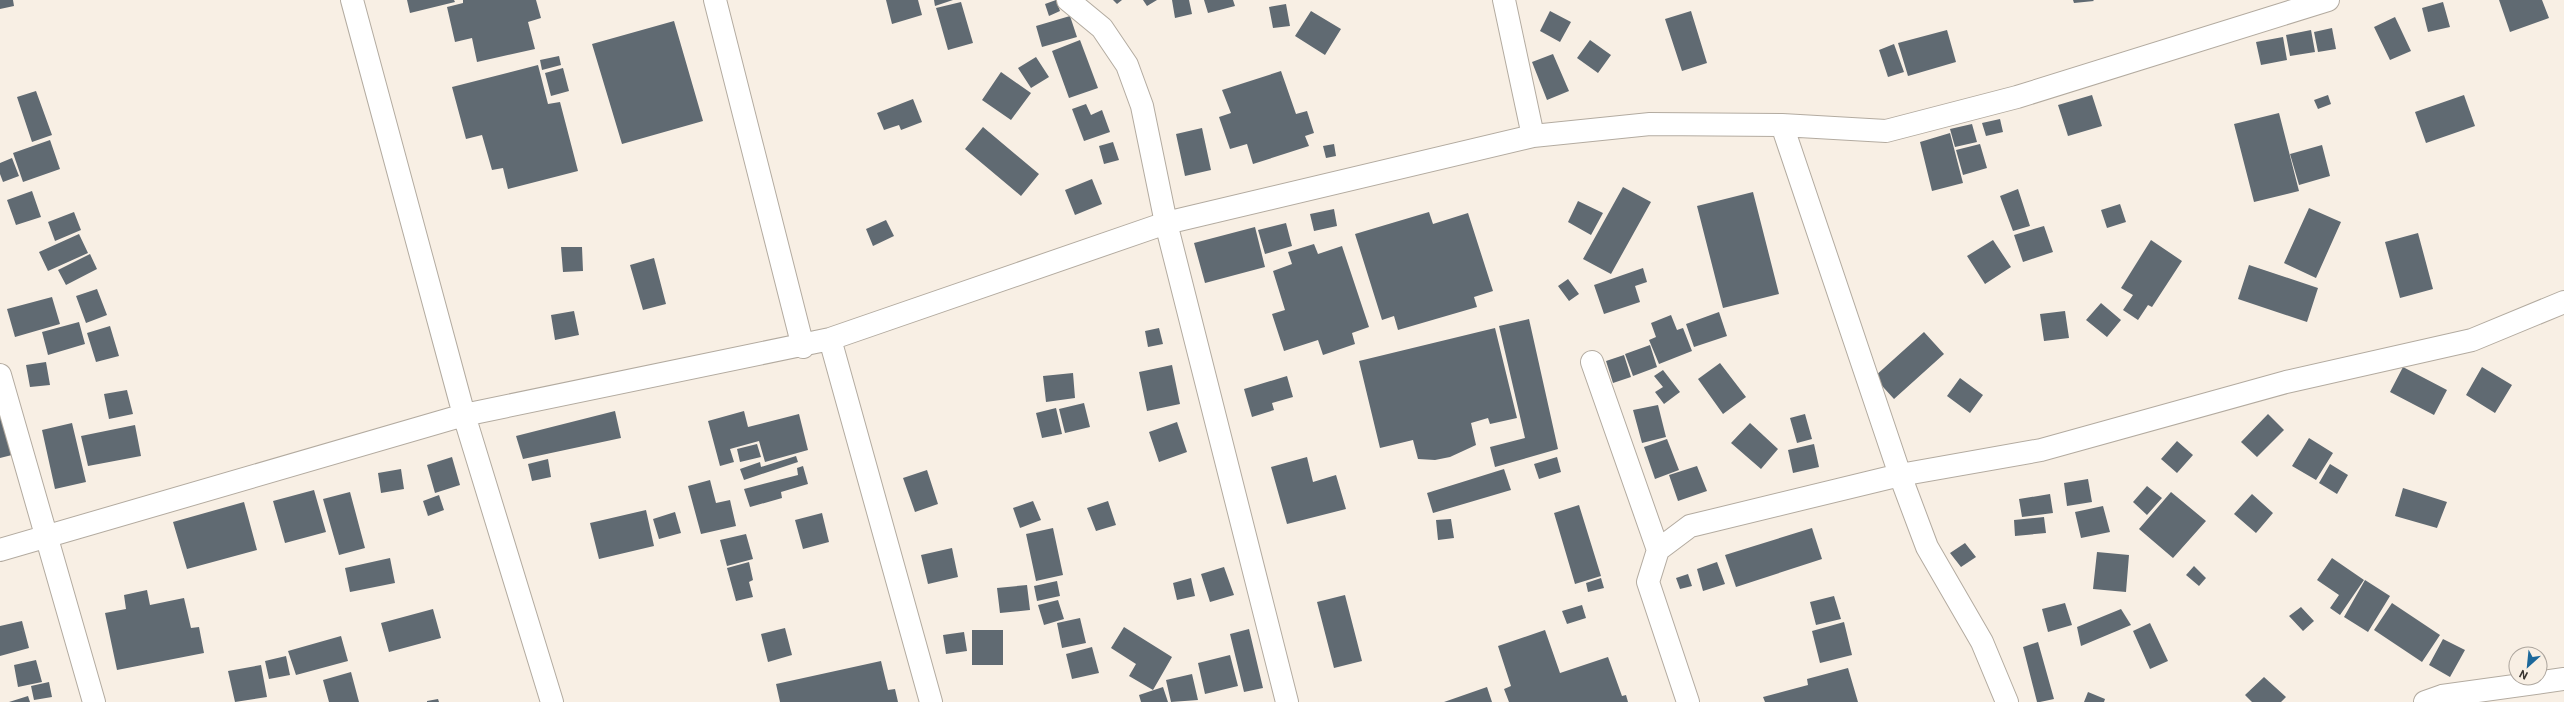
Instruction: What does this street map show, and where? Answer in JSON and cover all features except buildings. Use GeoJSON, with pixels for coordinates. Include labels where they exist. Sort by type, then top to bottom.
{"type":"FeatureCollection","features":[{"type":"Feature","properties":{"kind":"street"},"geometry":{"type":"LineString","coordinates":[[352,0],[464,415],[552,702]]}},
{"type":"Feature","properties":{"kind":"street"},"geometry":{"type":"LineString","coordinates":[[715,0],[803,346]]}},
{"type":"Feature","properties":{"kind":"street"},"geometry":{"type":"LineString","coordinates":[[1068,0],[1102,28],[1127,65],[1142,106],[1166,223],[1287,702]]}},
{"type":"Feature","properties":{"kind":"street"},"geometry":{"type":"LineString","coordinates":[[1504,0],[1533,136]]}},
{"type":"Feature","properties":{"kind":"street"},"geometry":{"type":"LineString","coordinates":[[0,550],[464,415],[803,346],[830,339],[1166,223],[1533,136],[1650,124],[1782,125],[1886,131],[2017,97],[2328,0]]}},
{"type":"Feature","properties":{"kind":"street"},"geometry":{"type":"LineString","coordinates":[[1782,125],[1900,475],[1927,547],[1982,642],[2007,702]]}},
{"type":"Feature","properties":{"kind":"street"},"geometry":{"type":"LineString","coordinates":[[1688,702],[1648,582],[1658,550],[1690,526],[1900,475],[2042,450],[2286,382],[2472,340],[2564,302]]}},
{"type":"Feature","properties":{"kind":"street"},"geometry":{"type":"LineString","coordinates":[[830,339],[931,702]]}},
{"type":"Feature","properties":{"kind":"street"},"geometry":{"type":"LineString","coordinates":[[1592,362],[1658,550]]}},
{"type":"Feature","properties":{"kind":"street"},"geometry":{"type":"LineString","coordinates":[[0,376],[94,702]]}},
{"type":"Feature","properties":{"kind":"street"},"geometry":{"type":"LineString","coordinates":[[2425,702],[2442,696],[2564,679]]}}]}
